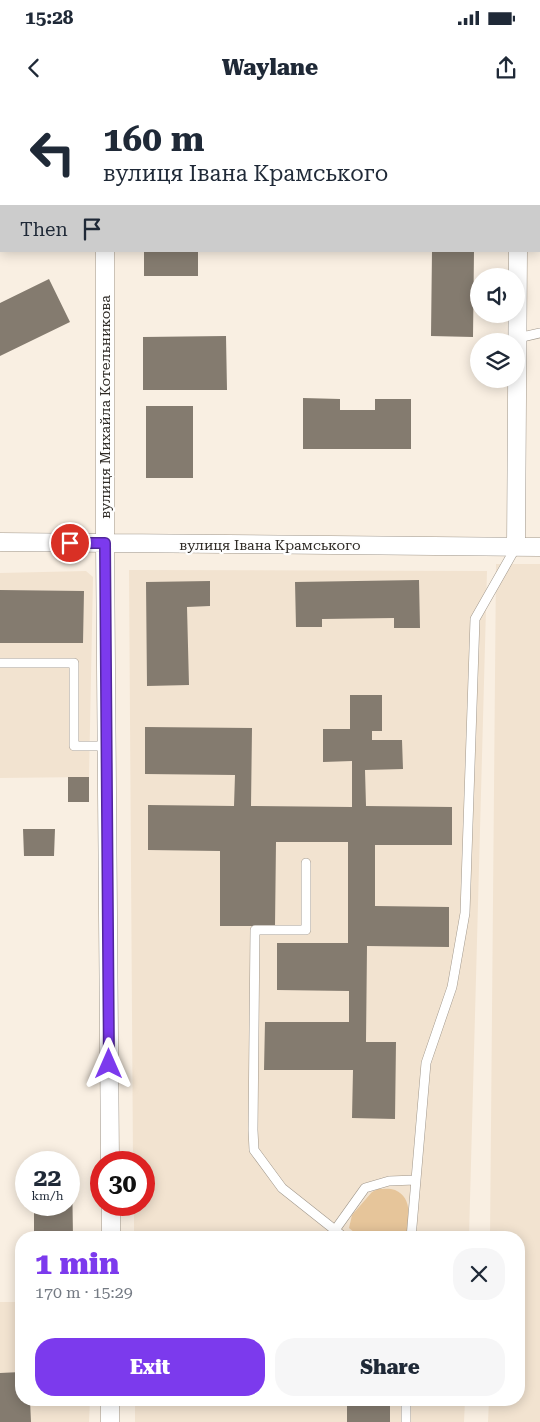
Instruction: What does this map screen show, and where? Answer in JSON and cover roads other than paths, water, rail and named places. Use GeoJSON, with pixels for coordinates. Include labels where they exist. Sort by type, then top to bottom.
{"type":"FeatureCollection","features":[{"type":"Feature","properties":{"kind":"street","name":"вулиця Михайла Котельникова"},"geometry":{"type":"LineString","coordinates":[[105,252],[105,543],[110,1151]]}},
{"type":"Feature","properties":{"kind":"street"},"geometry":{"type":"LineString","coordinates":[[518,252],[518,333]]}},
{"type":"Feature","properties":{"kind":"street"},"geometry":{"type":"LineString","coordinates":[[516,547],[519,388]]}},
{"type":"Feature","properties":{"kind":"street","name":"вулиця Івана Крамського"},"geometry":{"type":"LineString","coordinates":[[0,542],[540,547]]}},
{"type":"Feature","properties":{"kind":"street"},"geometry":{"type":"LineString","coordinates":[[110,1216],[111,1231]]}},
{"type":"Feature","properties":{"kind":"street"},"geometry":{"type":"LineString","coordinates":[[110,1406],[110,1422]]}},
{"type":"Feature","properties":{"kind":"lane"},"geometry":{"type":"LineString","coordinates":[[525,336],[540,333]]}},
{"type":"Feature","properties":{"kind":"lane"},"geometry":{"type":"LineString","coordinates":[[411,1231],[426,1062],[452,987],[465,913],[475,619],[516,547]]}},
{"type":"Feature","properties":{"kind":"lane"},"geometry":{"type":"LineString","coordinates":[[0,663],[74,663],[74,746],[107,746]]}},
{"type":"Feature","properties":{"kind":"lane"},"geometry":{"type":"LineString","coordinates":[[306,863],[306,930],[255,930],[254,1150],[282,1188],[335,1230],[365,1188],[389,1181],[415,1180]]}},
{"type":"Feature","properties":{"kind":"lane"},"geometry":{"type":"LineString","coordinates":[[406,1406],[406,1422]]}}]}
